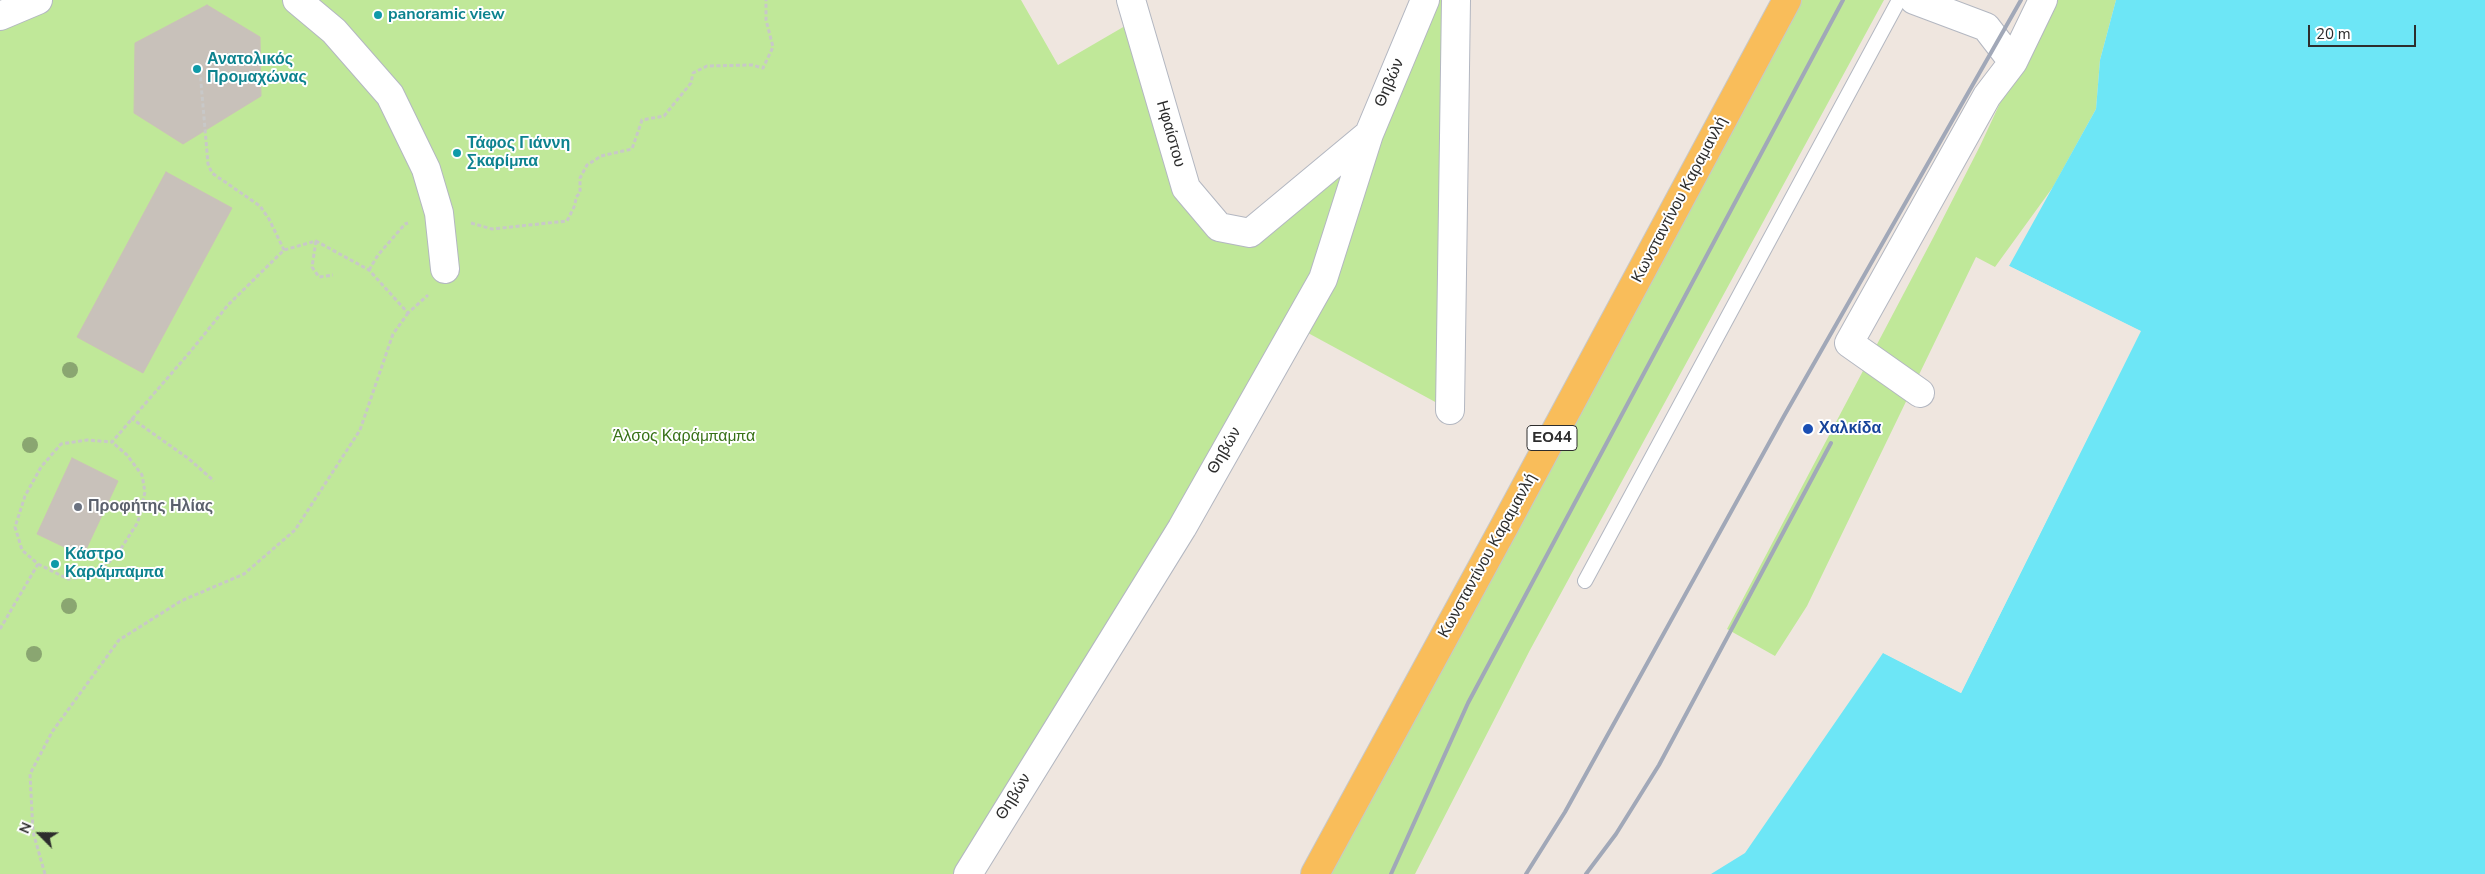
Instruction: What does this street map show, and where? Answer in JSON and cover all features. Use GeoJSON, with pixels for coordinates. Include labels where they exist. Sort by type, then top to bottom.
{"type":"FeatureCollection","features":[{"type":"Feature","properties":{"kind":"main road","name":"Κωνσταντίνου Καραμανλή"},"geometry":{"type":"LineString","coordinates":[[1314,874],[1514,510],[1787,0]]}},
{"type":"Feature","properties":{"kind":"street"},"geometry":{"type":"LineString","coordinates":[[0,16],[38,0]]}},
{"type":"Feature","properties":{"kind":"street"},"geometry":{"type":"LineString","coordinates":[[297,0],[334,31],[390,95],[426,169],[440,213],[445,269]]}},
{"type":"Feature","properties":{"kind":"street","name":"Ηφαίστου"},"geometry":{"type":"LineString","coordinates":[[1131,0],[1186,188],[1219,227],[1250,233],[1369,134]]}},
{"type":"Feature","properties":{"kind":"street","name":"Θηβών"},"geometry":{"type":"LineString","coordinates":[[968,874],[1182,528],[1323,279],[1369,134],[1425,0]]}},
{"type":"Feature","properties":{"kind":"street"},"geometry":{"type":"LineString","coordinates":[[1450,410],[1456,0]]}},
{"type":"Feature","properties":{"kind":"street"},"geometry":{"type":"LineString","coordinates":[[1914,0],[1986,27],[2013,62]]}},
{"type":"Feature","properties":{"kind":"street"},"geometry":{"type":"LineString","coordinates":[[1920,393],[1849,343],[1987,96],[2013,62],[2043,0]]}},
{"type":"Feature","properties":{"kind":"lane"},"geometry":{"type":"LineString","coordinates":[[1585,581],[1899,0]]}},
{"type":"Feature","properties":{"kind":"path"},"geometry":{"type":"LineString","coordinates":[[440,213],[492,230],[567,220],[575,205],[576,197],[580,193],[580,178],[588,165],[601,156],[632,149],[642,120],[664,116],[691,83],[693,73],[708,66],[735,64],[764,68],[773,47],[766,20],[766,0]]}},
{"type":"Feature","properties":{"kind":"path"},"geometry":{"type":"LineString","coordinates":[[200,71],[208,164],[212,173],[260,206],[269,219],[284,250]]}},
{"type":"Feature","properties":{"kind":"path"},"geometry":{"type":"LineString","coordinates":[[369,270],[378,255],[405,224]]}},
{"type":"Feature","properties":{"kind":"path"},"geometry":{"type":"LineString","coordinates":[[316,241],[312,267],[320,278],[333,275]]}},
{"type":"Feature","properties":{"kind":"path"},"geometry":{"type":"LineString","coordinates":[[112,442],[228,305],[284,250],[316,241],[369,270],[399,301]]}},
{"type":"Feature","properties":{"kind":"path"},"geometry":{"type":"LineString","coordinates":[[45,874],[33,832],[30,774],[52,732],[120,640],[181,601],[244,574],[295,530],[360,430],[393,334],[408,313]]}},
{"type":"Feature","properties":{"kind":"path"},"geometry":{"type":"LineString","coordinates":[[131,418],[189,459],[214,481]]}},
{"type":"Feature","properties":{"kind":"path"},"geometry":{"type":"LineString","coordinates":[[87,440],[112,442],[128,455],[142,475],[145,492],[138,522],[120,550],[102,570],[85,577],[68,579],[38,564],[22,550],[15,527],[25,496],[41,467],[61,444],[87,440]]}},
{"type":"Feature","properties":{"kind":"path"},"geometry":{"type":"LineString","coordinates":[[0,628],[38,564]]}},
{"type":"Feature","properties":{"kind":"green space","name":"Άλσος Καράμπαμπα"},"geometry":{"type":"Polygon","coordinates":[[[0,0],[1021,0],[1058,65],[1137,19],[1186,188],[1250,233],[1369,134],[1425,0],[1456,0],[1450,410],[1297,327],[971,874],[0,874],[0,0]]]}},
{"type":"Feature","properties":{"kind":"green space"},"geometry":{"type":"Polygon","coordinates":[[[1787,0],[1884,0],[1530,650],[1415,874],[1315,874],[1787,0]]]}},
{"type":"Feature","properties":{"kind":"green space"},"geometry":{"type":"Polygon","coordinates":[[[2048,0],[2116,0],[2100,60],[2096,109],[2053,187],[1995,267],[1976,257],[1807,606],[1775,656],[1727,629],[1980,146],[2048,0]]]}},
{"type":"Feature","properties":{"kind":"water"},"geometry":{"type":"Polygon","coordinates":[[[2116,0],[2485,0],[2485,874],[1711,874],[1745,853],[1883,653],[1961,693],[2140,331],[2009,266],[2096,109],[2100,60],[2116,0]]]}},
{"type":"Feature","properties":{"kind":"pier"},"geometry":{"type":"Polygon","coordinates":[[[2009,266],[2141,331],[1961,693],[1880,651],[1884,650],[1960,690],[2137,332],[2007,268],[2009,266]]]}},
{"type":"Feature","properties":{"kind":"building","name":"Ανατολικός Προμαχώνας"},"geometry":{"type":"Polygon","coordinates":[[[207,5],[260,37],[261,96],[183,144],[134,113],[135,43],[207,5]]]}},
{"type":"Feature","properties":{"kind":"building"},"geometry":{"type":"Polygon","coordinates":[[[166,172],[232,208],[143,373],[77,337],[166,172]]]}},
{"type":"Feature","properties":{"kind":"building","name":"Προφήτης Ηλίας"},"geometry":{"type":"Polygon","coordinates":[[[72,458],[118,481],[83,556],[37,534],[72,458]]]}},
{"type":"Feature","properties":{"kind":"railway"},"geometry":{"type":"LineString","coordinates":[[1391,874],[1468,703],[1843,0]]}},
{"type":"Feature","properties":{"kind":"railway"},"geometry":{"type":"LineString","coordinates":[[1526,874],[1565,812],[1784,416],[2021,0]]}},
{"type":"Feature","properties":{"kind":"railway"},"geometry":{"type":"LineString","coordinates":[[1586,874],[1616,834],[1659,765],[1831,443]]}},
{"type":"Feature","properties":{"kind":"place","name":"panoramic view"},"geometry":{"type":"Point","coordinates":[378,15]}},
{"type":"Feature","properties":{"kind":"place","name":"Ανατολικός Προμαχώνας"},"geometry":{"type":"Point","coordinates":[197,69]}},
{"type":"Feature","properties":{"kind":"place","name":"Τάφος Γιάννη Σκαρίμπα"},"geometry":{"type":"Point","coordinates":[457,153]}},
{"type":"Feature","properties":{"kind":"place","name":"Χαλκίδα"},"geometry":{"type":"Point","coordinates":[1808,429]}},
{"type":"Feature","properties":{"kind":"place","name":"Προφήτης Ηλίας"},"geometry":{"type":"Point","coordinates":[78,507]}},
{"type":"Feature","properties":{"kind":"place","name":"Κάστρο Καράμπαμπα"},"geometry":{"type":"Point","coordinates":[55,564]}}]}
